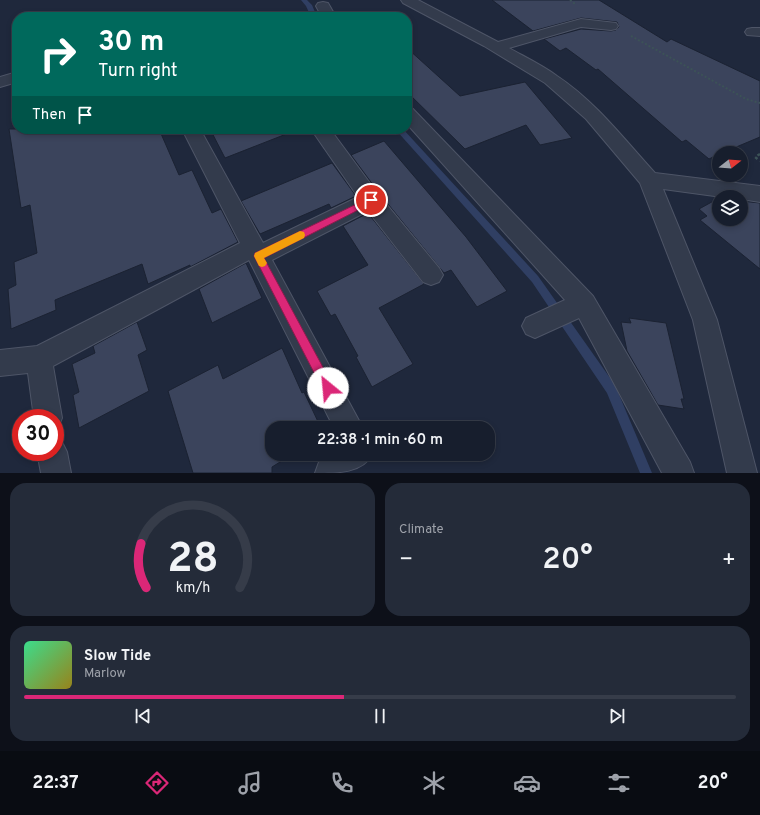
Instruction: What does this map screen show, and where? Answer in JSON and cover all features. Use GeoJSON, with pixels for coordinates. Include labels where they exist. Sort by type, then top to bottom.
{"type":"FeatureCollection","features":[{"type":"Feature","properties":{"kind":"street"},"geometry":{"type":"LineString","coordinates":[[408,0],[531,66],[567,92],[592,115],[649,180],[705,320],[742,473]]}},
{"type":"Feature","properties":{"kind":"street"},"geometry":{"type":"LineString","coordinates":[[496,47],[581,23],[611,26]]}},
{"type":"Feature","properties":{"kind":"street"},"geometry":{"type":"LineString","coordinates":[[0,82],[12,78]]}},
{"type":"Feature","properties":{"kind":"street"},"geometry":{"type":"LineString","coordinates":[[412,118],[584,304],[679,473]]}},
{"type":"Feature","properties":{"kind":"street"},"geometry":{"type":"LineString","coordinates":[[194,134],[345,421]]}},
{"type":"Feature","properties":{"kind":"street"},"geometry":{"type":"LineString","coordinates":[[324,134],[371,200],[430,275]]}},
{"type":"Feature","properties":{"kind":"street"},"geometry":{"type":"LineString","coordinates":[[649,180],[760,194]]}},
{"type":"Feature","properties":{"kind":"street"},"geometry":{"type":"LineString","coordinates":[[0,364],[39,359],[256,251],[371,200]]}},
{"type":"Feature","properties":{"kind":"street"},"geometry":{"type":"LineString","coordinates":[[535,326],[584,304]]}},
{"type":"Feature","properties":{"kind":"street"},"geometry":{"type":"LineString","coordinates":[[39,359],[47,409]]}},
{"type":"Feature","properties":{"kind":"street"},"geometry":{"type":"LineString","coordinates":[[54,461],[56,473]]}},
{"type":"Feature","properties":{"kind":"street"},"geometry":{"type":"LineString","coordinates":[[330,473],[348,461]]}},
{"type":"Feature","properties":{"kind":"path"},"geometry":{"type":"LineString","coordinates":[[570,0],[611,26],[746,99],[760,103]]}},
{"type":"Feature","properties":{"kind":"path"},"geometry":{"type":"LineString","coordinates":[[760,154],[755,157],[760,161]]}},
{"type":"Feature","properties":{"kind":"building"},"geometry":{"type":"Polygon","coordinates":[[[492,0],[599,0],[667,42],[671,39],[760,81],[760,137],[739,146],[712,146],[712,158],[709,159],[686,140],[682,142],[598,69],[596,70],[566,48],[560,51],[544,39],[581,29],[616,30],[619,27],[617,22],[581,18],[533,31],[492,0]]]}},
{"type":"Feature","properties":{"kind":"building"},"geometry":{"type":"Polygon","coordinates":[[[412,53],[460,96],[525,82],[572,138],[540,145],[526,125],[465,149],[412,97],[412,53]]]}},
{"type":"Feature","properties":{"kind":"building"},"geometry":{"type":"Polygon","coordinates":[[[9,129],[12,129],[12,134],[161,134],[179,175],[192,170],[212,213],[221,209],[238,242],[190,267],[190,265],[148,284],[142,264],[55,300],[56,310],[11,329],[8,289],[16,285],[14,262],[37,253],[30,205],[21,208],[9,129]]]}},
{"type":"Feature","properties":{"kind":"building"},"geometry":{"type":"Polygon","coordinates":[[[213,134],[286,134],[225,158],[213,134]]]}},
{"type":"Feature","properties":{"kind":"building"},"geometry":{"type":"Polygon","coordinates":[[[384,141],[466,237],[507,291],[477,307],[451,270],[444,273],[379,193],[351,155],[384,141]]]}},
{"type":"Feature","properties":{"kind":"building"},"geometry":{"type":"Polygon","coordinates":[[[332,163],[356,196],[331,208],[329,204],[260,234],[241,201],[332,163]]]}},
{"type":"Feature","properties":{"kind":"building"},"geometry":{"type":"Polygon","coordinates":[[[712,202],[712,226],[748,226],[748,202],[760,203],[760,269],[700,220],[707,216],[699,209],[712,202]]]}},
{"type":"Feature","properties":{"kind":"building"},"geometry":{"type":"Polygon","coordinates":[[[368,213],[424,284],[379,308],[413,364],[372,387],[356,357],[358,356],[335,314],[331,316],[317,291],[368,265],[343,226],[368,213]]]}},
{"type":"Feature","properties":{"kind":"building"},"geometry":{"type":"Polygon","coordinates":[[[246,263],[262,298],[212,323],[199,289],[246,263]]]}},
{"type":"Feature","properties":{"kind":"building"},"geometry":{"type":"Polygon","coordinates":[[[629,318],[666,323],[684,399],[681,399],[684,409],[658,405],[627,351],[621,322],[631,323],[629,318]]]}},
{"type":"Feature","properties":{"kind":"building"},"geometry":{"type":"Polygon","coordinates":[[[137,322],[147,350],[138,355],[149,391],[79,428],[73,395],[79,392],[72,364],[95,353],[93,346],[137,322]]]}},
{"type":"Feature","properties":{"kind":"building"},"geometry":{"type":"Polygon","coordinates":[[[282,348],[302,393],[304,392],[318,421],[265,421],[265,461],[282,461],[272,467],[272,473],[193,473],[168,391],[218,365],[223,379],[282,348]]]}},
{"type":"Feature","properties":{"kind":"waterway"},"geometry":{"type":"LineString","coordinates":[[304,0],[309,5],[312,12]]}},
{"type":"Feature","properties":{"kind":"waterway"},"geometry":{"type":"LineString","coordinates":[[404,134],[535,279],[611,389],[646,473]]}},
{"type":"Feature","properties":{"kind":"slow traffic"},"geometry":{"type":"LineString","coordinates":[[262,263],[258,256],[300,235]]}},
{"type":"Feature","properties":{"kind":"route"},"geometry":{"type":"LineString","coordinates":[[328,388],[258,256],[371,200]]}}]}
